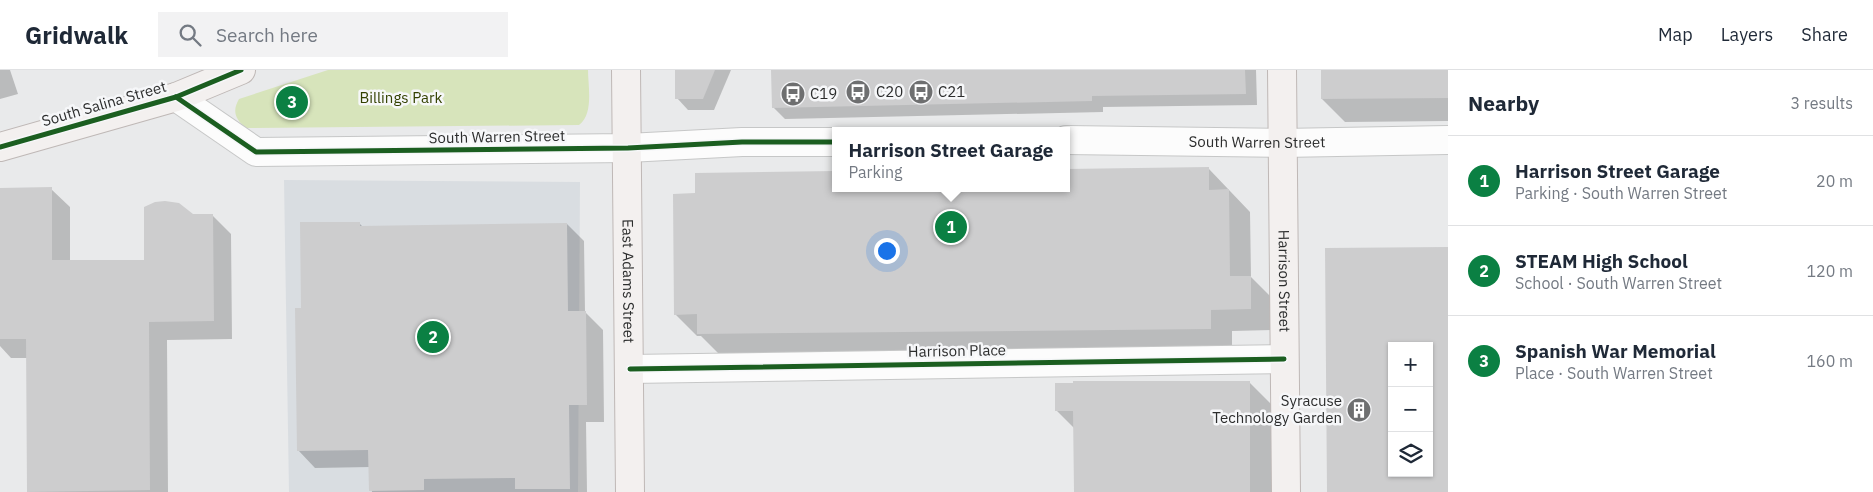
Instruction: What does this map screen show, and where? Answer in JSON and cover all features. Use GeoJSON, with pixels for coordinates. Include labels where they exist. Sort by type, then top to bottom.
{"type":"FeatureCollection","features":[{"type":"Feature","properties":{"kind":"main road","name":"South Salina Street"},"geometry":{"type":"LineString","coordinates":[[0,147],[176,97],[241,70]]}},
{"type":"Feature","properties":{"kind":"main road","name":"East Adams Street"},"geometry":{"type":"LineString","coordinates":[[626,70],[630,492]]}},
{"type":"Feature","properties":{"kind":"main road","name":"Harrison Street"},"geometry":{"type":"LineString","coordinates":[[1282,70],[1286,492]]}},
{"type":"Feature","properties":{"kind":"street","name":"South Warren Street"},"geometry":{"type":"LineString","coordinates":[[176,97],[256,152],[628,148],[742,142],[832,142]]}},
{"type":"Feature","properties":{"kind":"street","name":"South Warren Street"},"geometry":{"type":"LineString","coordinates":[[1070,140],[1282,143],[1448,140]]}},
{"type":"Feature","properties":{"kind":"street","name":"Harrison Place"},"geometry":{"type":"LineString","coordinates":[[630,368],[1284,359]]}},
{"type":"Feature","properties":{"kind":"shaded area"},"geometry":{"type":"Polygon","coordinates":[[[284,180],[580,182],[578,492],[289,492],[284,180]]]}},
{"type":"Feature","properties":{"kind":"green space","name":"Billings Park"},"geometry":{"type":"Polygon","coordinates":[[[328,70],[588,70],[587,114],[579,125],[246,128],[237,118],[235,111],[239,99],[328,70]]]}},
{"type":"Feature","properties":{"kind":"building"},"geometry":{"type":"Polygon","coordinates":[[[675,70],[715,70],[703,99],[675,99],[675,70]]]}},
{"type":"Feature","properties":{"kind":"building"},"geometry":{"type":"Polygon","coordinates":[[[771,70],[1245,70],[1246,94],[1092,96],[1092,101],[772,108],[771,70]]]}},
{"type":"Feature","properties":{"kind":"building"},"geometry":{"type":"Polygon","coordinates":[[[1321,70],[1448,70],[1448,98],[1321,99],[1321,70]]]}},
{"type":"Feature","properties":{"kind":"building"},"geometry":{"type":"Polygon","coordinates":[[[1209,167],[1209,190],[1229,189],[1230,276],[1251,276],[1251,309],[1211,310],[1211,329],[697,334],[697,314],[674,315],[673,194],[695,193],[695,173],[832,171],[832,192],[1070,192],[1070,169],[1209,167]]]}},
{"type":"Feature","properties":{"kind":"building"},"geometry":{"type":"Polygon","coordinates":[[[52,187],[52,260],[144,260],[144,207],[155,202],[179,203],[193,214],[213,214],[214,321],[149,322],[150,490],[27,492],[26,339],[0,339],[0,188],[52,187]]]}},
{"type":"Feature","properties":{"kind":"building"},"geometry":{"type":"Polygon","coordinates":[[[300,222],[360,222],[360,226],[567,223],[568,311],[586,311],[587,405],[569,405],[570,489],[515,489],[515,478],[424,479],[424,490],[369,491],[368,450],[297,451],[295,308],[301,308],[300,222]]]}},
{"type":"Feature","properties":{"kind":"building","name":"Syracuse Technology Garden"},"geometry":{"type":"Polygon","coordinates":[[[1448,247],[1448,492],[1327,492],[1325,248],[1448,247]]]}},
{"type":"Feature","properties":{"kind":"building"},"geometry":{"type":"Polygon","coordinates":[[[1073,381],[1250,381],[1250,492],[1074,492],[1073,411],[1055,411],[1055,383],[1073,383],[1073,381]]]}},
{"type":"Feature","properties":{"kind":"cycle path"},"geometry":{"type":"LineString","coordinates":[[0,147],[176,97],[241,70]]}},
{"type":"Feature","properties":{"kind":"cycle path"},"geometry":{"type":"LineString","coordinates":[[176,97],[256,152],[628,148],[742,142],[832,142]]}},
{"type":"Feature","properties":{"kind":"cycle path"},"geometry":{"type":"LineString","coordinates":[[630,369],[1284,359]]}},
{"type":"Feature","properties":{"kind":"place","name":"C20"},"geometry":{"type":"Point","coordinates":[858,92]}},
{"type":"Feature","properties":{"kind":"place","name":"C21"},"geometry":{"type":"Point","coordinates":[921,92]}},
{"type":"Feature","properties":{"kind":"place","name":"C19"},"geometry":{"type":"Point","coordinates":[793,94]}},
{"type":"Feature","properties":{"kind":"place","name":"Spanish War Memorial"},"geometry":{"type":"Point","coordinates":[292,102]}},
{"type":"Feature","properties":{"kind":"place","name":"Harrison Street Garage"},"geometry":{"type":"Point","coordinates":[951,227]}},
{"type":"Feature","properties":{"kind":"place","name":"STEAM High School"},"geometry":{"type":"Point","coordinates":[433,337]}},
{"type":"Feature","properties":{"kind":"place","name":"Syracuse Technology Garden"},"geometry":{"type":"Point","coordinates":[1359,410]}}]}
